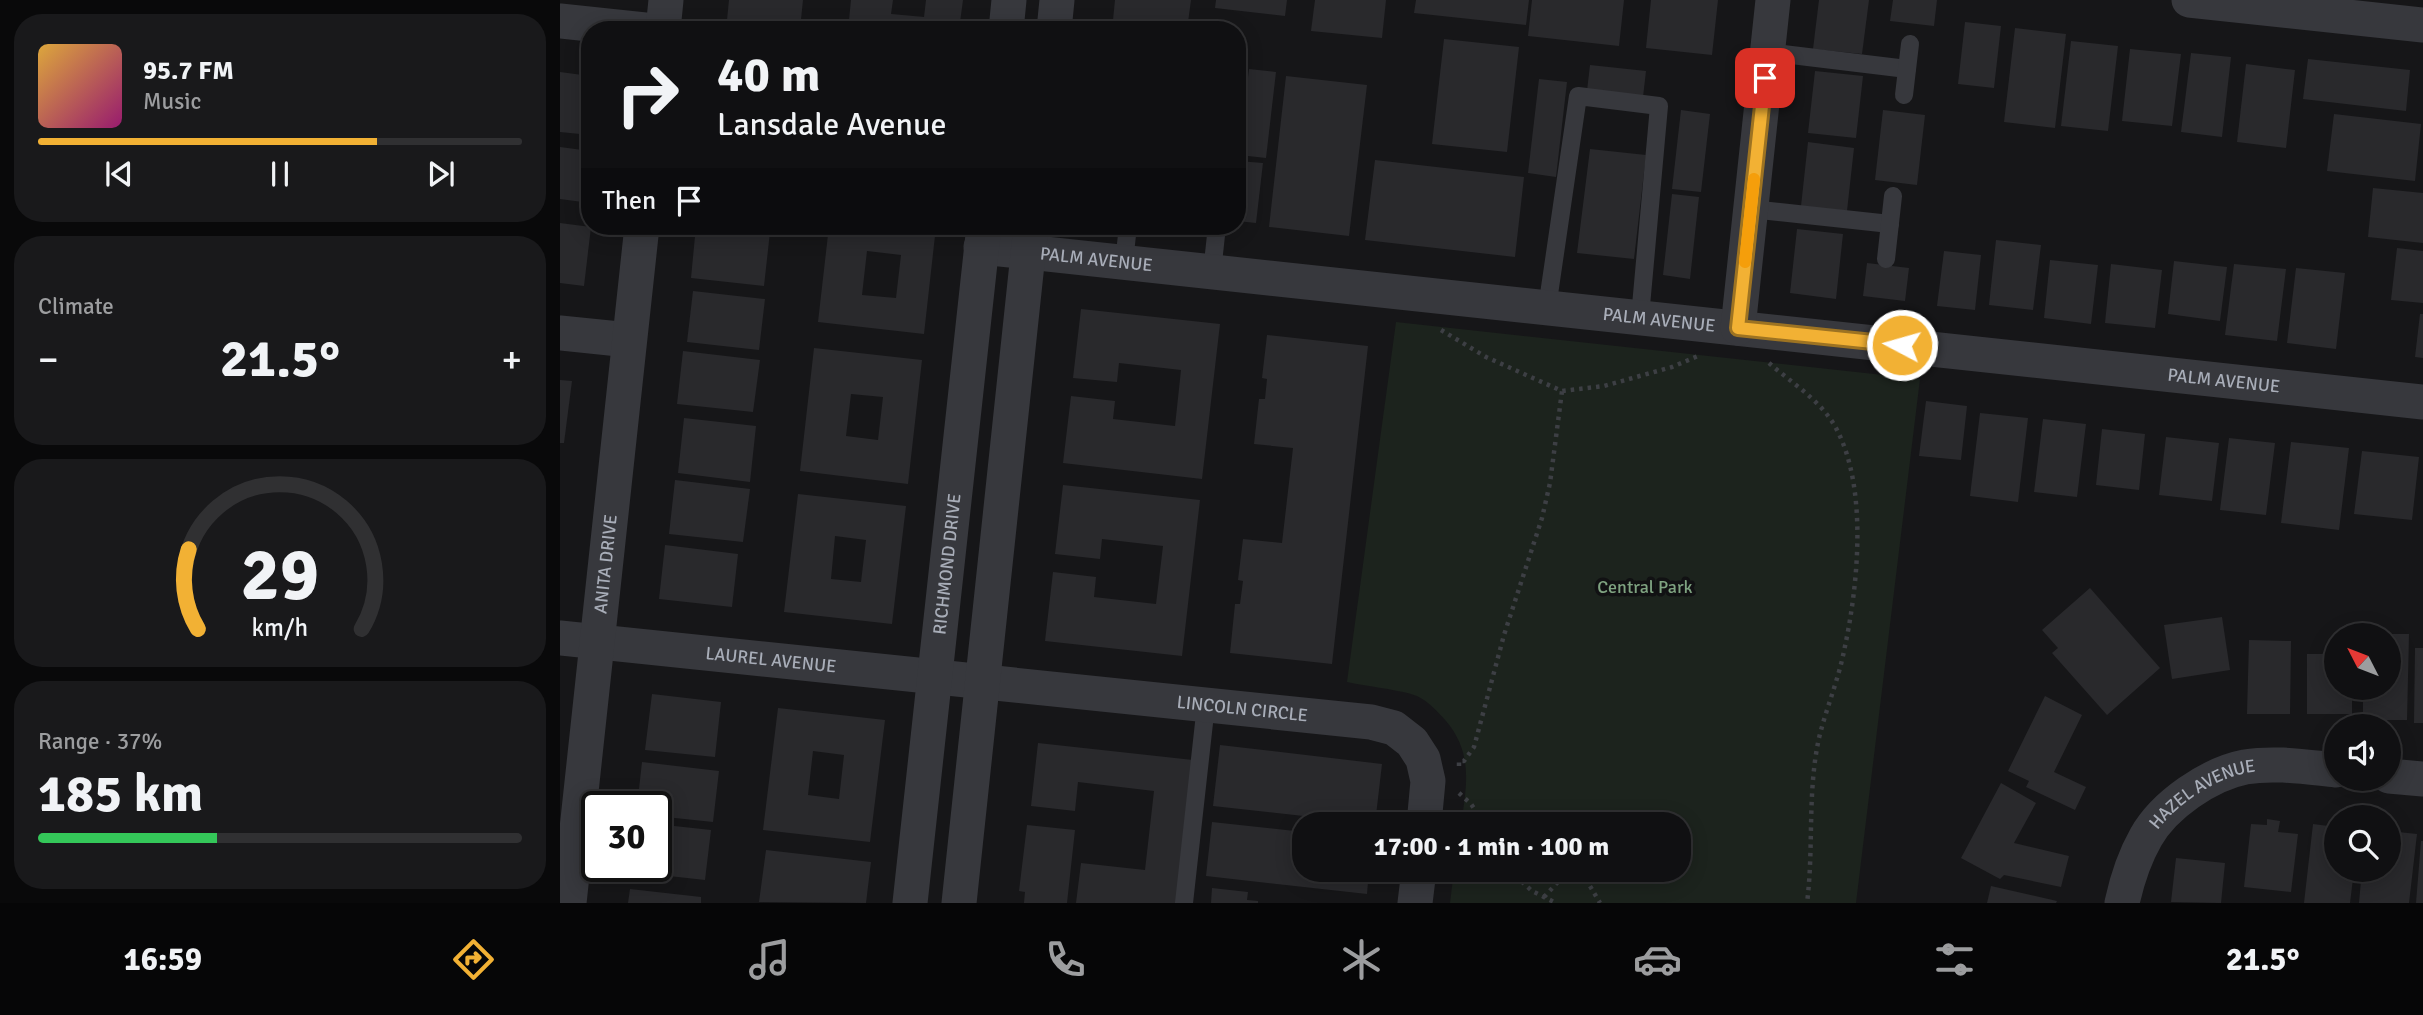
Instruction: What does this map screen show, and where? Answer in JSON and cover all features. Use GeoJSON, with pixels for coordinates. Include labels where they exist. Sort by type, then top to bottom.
{"type":"FeatureCollection","features":[{"type":"Feature","properties":{"kind":"street"},"geometry":{"type":"LineString","coordinates":[[664,21],[666,0]]}},
{"type":"Feature","properties":{"kind":"street"},"geometry":{"type":"LineString","coordinates":[[1007,21],[1009,0]]}},
{"type":"Feature","properties":{"kind":"street"},"geometry":{"type":"LineString","coordinates":[[1055,21],[1057,0]]}},
{"type":"Feature","properties":{"kind":"street"},"geometry":{"type":"LineString","coordinates":[[1738,328],[1773,0]]}},
{"type":"Feature","properties":{"kind":"street"},"geometry":{"type":"LineString","coordinates":[[2189,0],[2423,25]]}},
{"type":"Feature","properties":{"kind":"street"},"geometry":{"type":"LineString","coordinates":[[560,20],[581,22]]}},
{"type":"Feature","properties":{"kind":"street","name":"ANITA DRIVE"},"geometry":{"type":"LineString","coordinates":[[569,903],[641,235]]}},
{"type":"Feature","properties":{"kind":"street","name":"PALM AVENUE"},"geometry":{"type":"LineString","coordinates":[[982,236],[1030,239],[1124,262],[2423,402]]}},
{"type":"Feature","properties":{"kind":"street","name":"RICHMOND DRIVE"},"geometry":{"type":"LineString","coordinates":[[911,903],[982,236]]}},
{"type":"Feature","properties":{"kind":"street"},"geometry":{"type":"LineString","coordinates":[[959,903],[1030,239]]}},
{"type":"Feature","properties":{"kind":"street"},"geometry":{"type":"LineString","coordinates":[[560,333],[629,340]]}},
{"type":"Feature","properties":{"kind":"street","name":"LAUREL AVENUE"},"geometry":{"type":"LineString","coordinates":[[560,638],[982,682]]}},
{"type":"Feature","properties":{"kind":"street","name":"LINCOLN CIRCLE"},"geometry":{"type":"LineString","coordinates":[[982,682],[1371,722],[1394,728],[1412,742],[1423,759],[1428,781],[1425,812]]}},
{"type":"Feature","properties":{"kind":"street","name":"HAZEL AVENUE"},"geometry":{"type":"LineString","coordinates":[[2122,903],[2129,873],[2146,836],[2172,807],[2204,782],[2244,767],[2286,765],[2324,769]]}},
{"type":"Feature","properties":{"kind":"street"},"geometry":{"type":"LineString","coordinates":[[2401,777],[2423,779]]}},
{"type":"Feature","properties":{"kind":"street"},"geometry":{"type":"LineString","coordinates":[[1415,903],[1418,882]]}},
{"type":"Feature","properties":{"kind":"lane"},"geometry":{"type":"LineString","coordinates":[[1904,95],[1910,44]]}},
{"type":"Feature","properties":{"kind":"lane"},"geometry":{"type":"LineString","coordinates":[[1767,52],[1907,69]]}},
{"type":"Feature","properties":{"kind":"lane"},"geometry":{"type":"LineString","coordinates":[[1547,308],[1578,96],[1660,106],[1640,317]]}},
{"type":"Feature","properties":{"kind":"lane"},"geometry":{"type":"LineString","coordinates":[[1886,259],[1893,196]]}},
{"type":"Feature","properties":{"kind":"lane"},"geometry":{"type":"LineString","coordinates":[[1751,209],[1890,224]]}},
{"type":"Feature","properties":{"kind":"lane"},"geometry":{"type":"LineString","coordinates":[[1124,262],[1127,235]]}},
{"type":"Feature","properties":{"kind":"lane"},"geometry":{"type":"LineString","coordinates":[[1212,272],[1216,235]]}},
{"type":"Feature","properties":{"kind":"lane"},"geometry":{"type":"LineString","coordinates":[[1184,903],[1206,705]]}},
{"type":"Feature","properties":{"kind":"path"},"geometry":{"type":"LineString","coordinates":[[1432,324],[1486,357],[1562,391],[1604,386],[1681,364],[1712,349],[1738,328],[1770,364],[1823,410],[1838,430],[1849,462],[1858,518],[1855,596],[1844,653],[1819,740],[1812,789],[1810,883],[1807,903]]}},
{"type":"Feature","properties":{"kind":"path"},"geometry":{"type":"LineString","coordinates":[[1459,771],[1459,761],[1464,761],[1474,747],[1504,635],[1542,518],[1550,483],[1562,391]]}},
{"type":"Feature","properties":{"kind":"path"},"geometry":{"type":"LineString","coordinates":[[1457,792],[1458,782]]}},
{"type":"Feature","properties":{"kind":"path"},"geometry":{"type":"LineString","coordinates":[[1522,882],[1532,891],[1556,903]]}},
{"type":"Feature","properties":{"kind":"path"},"geometry":{"type":"LineString","coordinates":[[1544,897],[1558,882]]}},
{"type":"Feature","properties":{"kind":"path"},"geometry":{"type":"LineString","coordinates":[[1588,882],[1600,903]]}},
{"type":"Feature","properties":{"kind":"green space","name":"Central Park"},"geometry":{"type":"Polygon","coordinates":[[[1396,322],[1920,379],[1856,903],[1450,903],[1453,882],[1691,882],[1691,812],[1463,812],[1466,783],[1464,757],[1455,733],[1446,721],[1417,696],[1347,682],[1396,322]]]}},
{"type":"Feature","properties":{"kind":"building"},"geometry":{"type":"Polygon","coordinates":[[[729,0],[803,0],[801,21],[727,20],[729,0]]]}},
{"type":"Feature","properties":{"kind":"building"},"geometry":{"type":"Polygon","coordinates":[[[851,0],[893,0],[891,14],[924,17],[926,0],[963,0],[960,21],[849,21],[851,0]]]}},
{"type":"Feature","properties":{"kind":"building"},"geometry":{"type":"Polygon","coordinates":[[[1115,0],[1191,0],[1188,21],[1113,21],[1115,0]]]}},
{"type":"Feature","properties":{"kind":"building"},"geometry":{"type":"Polygon","coordinates":[[[1216,0],[1287,0],[1285,16],[1215,8],[1216,0]]]}},
{"type":"Feature","properties":{"kind":"building"},"geometry":{"type":"Polygon","coordinates":[[[1315,0],[1386,0],[1382,38],[1311,31],[1315,0]]]}},
{"type":"Feature","properties":{"kind":"building"},"geometry":{"type":"Polygon","coordinates":[[[1416,0],[1529,0],[1526,25],[1414,13],[1416,0]]]}},
{"type":"Feature","properties":{"kind":"building"},"geometry":{"type":"Polygon","coordinates":[[[1532,0],[1624,0],[1619,46],[1528,36],[1532,0]]]}},
{"type":"Feature","properties":{"kind":"building"},"geometry":{"type":"Polygon","coordinates":[[[1651,0],[1718,0],[1712,55],[1646,48],[1651,0]]]}},
{"type":"Feature","properties":{"kind":"building"},"geometry":{"type":"Polygon","coordinates":[[[1819,0],[1869,0],[1862,54],[1813,49],[1819,0]]]}},
{"type":"Feature","properties":{"kind":"building"},"geometry":{"type":"Polygon","coordinates":[[[1893,0],[1937,0],[1934,26],[1890,21],[1893,0]]]}},
{"type":"Feature","properties":{"kind":"building"},"geometry":{"type":"Polygon","coordinates":[[[1965,22],[2001,26],[1994,88],[1958,84],[1965,22]]]}},
{"type":"Feature","properties":{"kind":"building"},"geometry":{"type":"Polygon","coordinates":[[[2015,28],[2066,34],[2055,128],[2004,122],[2015,28]]]}},
{"type":"Feature","properties":{"kind":"building"},"geometry":{"type":"Polygon","coordinates":[[[1444,39],[1519,47],[1507,152],[1432,144],[1444,39]]]}},
{"type":"Feature","properties":{"kind":"building"},"geometry":{"type":"Polygon","coordinates":[[[2071,41],[2118,46],[2108,131],[2061,126],[2071,41]]]}},
{"type":"Feature","properties":{"kind":"building"},"geometry":{"type":"Polygon","coordinates":[[[2130,49],[2181,54],[2172,126],[2122,121],[2130,49]]]}},
{"type":"Feature","properties":{"kind":"building"},"geometry":{"type":"Polygon","coordinates":[[[2191,53],[2231,57],[2222,137],[2181,132],[2191,53]]]}},
{"type":"Feature","properties":{"kind":"building"},"geometry":{"type":"Polygon","coordinates":[[[2308,59],[2410,70],[2406,111],[2303,99],[2308,59]]]}},
{"type":"Feature","properties":{"kind":"building"},"geometry":{"type":"Polygon","coordinates":[[[2246,64],[2295,70],[2286,148],[2237,142],[2246,64]]]}},
{"type":"Feature","properties":{"kind":"building"},"geometry":{"type":"Polygon","coordinates":[[[1590,65],[1646,71],[1643,97],[1587,91],[1590,65]]]}},
{"type":"Feature","properties":{"kind":"building"},"geometry":{"type":"Polygon","coordinates":[[[1249,69],[1276,72],[1266,158],[1246,156],[1246,95],[1249,69]]]}},
{"type":"Feature","properties":{"kind":"building"},"geometry":{"type":"Polygon","coordinates":[[[1815,71],[1863,76],[1856,138],[1808,133],[1815,71]]]}},
{"type":"Feature","properties":{"kind":"building"},"geometry":{"type":"Polygon","coordinates":[[[560,72],[581,75],[581,134],[560,132],[560,72]]]}},
{"type":"Feature","properties":{"kind":"building"},"geometry":{"type":"Polygon","coordinates":[[[1286,76],[1367,85],[1349,236],[1269,227],[1286,76]]]}},
{"type":"Feature","properties":{"kind":"building"},"geometry":{"type":"Polygon","coordinates":[[[1539,79],[1567,82],[1556,177],[1528,173],[1539,79]]]}},
{"type":"Feature","properties":{"kind":"building"},"geometry":{"type":"Polygon","coordinates":[[[1681,110],[1710,114],[1701,192],[1672,189],[1681,110]]]}},
{"type":"Feature","properties":{"kind":"building"},"geometry":{"type":"Polygon","coordinates":[[[1883,110],[1925,115],[1917,185],[1875,180],[1883,110]]]}},
{"type":"Feature","properties":{"kind":"building"},"geometry":{"type":"Polygon","coordinates":[[[2334,114],[2421,124],[2415,181],[2327,171],[2334,114]]]}},
{"type":"Feature","properties":{"kind":"building"},"geometry":{"type":"Polygon","coordinates":[[[1808,142],[1854,148],[1847,211],[1801,206],[1808,142]]]}},
{"type":"Feature","properties":{"kind":"building"},"geometry":{"type":"Polygon","coordinates":[[[560,147],[581,150],[581,202],[560,199],[560,147]]]}},
{"type":"Feature","properties":{"kind":"building"},"geometry":{"type":"Polygon","coordinates":[[[1590,149],[1646,155],[1634,259],[1577,253],[1590,149]]]}},
{"type":"Feature","properties":{"kind":"building"},"geometry":{"type":"Polygon","coordinates":[[[1375,160],[1524,177],[1515,257],[1365,240],[1375,160]]]}},
{"type":"Feature","properties":{"kind":"building"},"geometry":{"type":"Polygon","coordinates":[[[1246,162],[1263,163],[1256,223],[1246,222],[1246,162]]]}},
{"type":"Feature","properties":{"kind":"building"},"geometry":{"type":"Polygon","coordinates":[[[2373,188],[2423,193],[2423,243],[2368,237],[2373,188]]]}},
{"type":"Feature","properties":{"kind":"building"},"geometry":{"type":"Polygon","coordinates":[[[1672,194],[1699,197],[1690,279],[1663,275],[1672,194]]]}},
{"type":"Feature","properties":{"kind":"building"},"geometry":{"type":"Polygon","coordinates":[[[560,223],[581,226],[581,235],[590,235],[584,286],[560,283],[560,223]]]}},
{"type":"Feature","properties":{"kind":"building"},"geometry":{"type":"Polygon","coordinates":[[[1797,229],[1843,234],[1836,299],[1790,293],[1797,229]]]}},
{"type":"Feature","properties":{"kind":"building"},"geometry":{"type":"Polygon","coordinates":[[[695,235],[770,235],[764,286],[691,278],[695,235]]]}},
{"type":"Feature","properties":{"kind":"building"},"geometry":{"type":"Polygon","coordinates":[[[828,235],[935,235],[924,334],[818,322],[828,235]],[[867,251],[862,295],[896,298],[901,255],[867,251]]]}},
{"type":"Feature","properties":{"kind":"building"},"geometry":{"type":"Polygon","coordinates":[[[1996,240],[2041,245],[2033,310],[1989,305],[1996,240]]]}},
{"type":"Feature","properties":{"kind":"building"},"geometry":{"type":"Polygon","coordinates":[[[2397,248],[2423,251],[2423,303],[2391,300],[2397,248]]]}},
{"type":"Feature","properties":{"kind":"building"},"geometry":{"type":"Polygon","coordinates":[[[1944,251],[1981,255],[1975,310],[1937,306],[1944,251]]]}},
{"type":"Feature","properties":{"kind":"building"},"geometry":{"type":"Polygon","coordinates":[[[2050,260],[2098,265],[2091,324],[2044,318],[2050,260]]]}},
{"type":"Feature","properties":{"kind":"building"},"geometry":{"type":"Polygon","coordinates":[[[2174,261],[2227,267],[2220,321],[2168,314],[2174,261]]]}},
{"type":"Feature","properties":{"kind":"building"},"geometry":{"type":"Polygon","coordinates":[[[1867,263],[1909,268],[1905,301],[1863,296],[1867,263]]]}},
{"type":"Feature","properties":{"kind":"building"},"geometry":{"type":"Polygon","coordinates":[[[2111,264],[2162,270],[2155,328],[2105,323],[2111,264]]]}},
{"type":"Feature","properties":{"kind":"building"},"geometry":{"type":"Polygon","coordinates":[[[2234,264],[2286,269],[2277,341],[2225,335],[2234,264]]]}},
{"type":"Feature","properties":{"kind":"building"},"geometry":{"type":"Polygon","coordinates":[[[2296,268],[2345,273],[2336,349],[2287,343],[2296,268]]]}},
{"type":"Feature","properties":{"kind":"building"},"geometry":{"type":"Polygon","coordinates":[[[693,291],[765,299],[759,350],[687,342],[693,291]]]}},
{"type":"Feature","properties":{"kind":"building"},"geometry":{"type":"Polygon","coordinates":[[[1081,309],[1220,324],[1202,479],[1063,463],[1071,396],[1115,401],[1113,419],[1175,426],[1181,370],[1119,363],[1117,382],[1073,378],[1081,309]]]}},
{"type":"Feature","properties":{"kind":"building"},"geometry":{"type":"Polygon","coordinates":[[[2420,314],[2423,314],[2423,358],[2415,357],[2420,314]]]}},
{"type":"Feature","properties":{"kind":"building"},"geometry":{"type":"Polygon","coordinates":[[[1267,335],[1368,346],[1332,664],[1230,653],[1235,604],[1240,604],[1243,581],[1238,580],[1243,539],[1282,543],[1293,448],[1254,444],[1259,399],[1265,399],[1267,379],[1262,378],[1267,335]]]}},
{"type":"Feature","properties":{"kind":"building"},"geometry":{"type":"Polygon","coordinates":[[[814,348],[922,360],[908,484],[800,471],[814,348]],[[851,394],[846,436],[878,440],[883,397],[851,394]]]}},
{"type":"Feature","properties":{"kind":"building"},"geometry":{"type":"Polygon","coordinates":[[[683,351],[760,360],[753,412],[677,404],[683,351]]]}},
{"type":"Feature","properties":{"kind":"building"},"geometry":{"type":"Polygon","coordinates":[[[560,380],[572,381],[564,443],[560,443],[560,380]]]}},
{"type":"Feature","properties":{"kind":"building"},"geometry":{"type":"Polygon","coordinates":[[[1926,401],[1967,406],[1961,460],[1919,456],[1926,401]]]}},
{"type":"Feature","properties":{"kind":"building"},"geometry":{"type":"Polygon","coordinates":[[[1980,413],[2028,418],[2018,502],[1970,496],[1980,413]]]}},
{"type":"Feature","properties":{"kind":"building"},"geometry":{"type":"Polygon","coordinates":[[[684,418],[756,426],[750,482],[678,473],[684,418]]]}},
{"type":"Feature","properties":{"kind":"building"},"geometry":{"type":"Polygon","coordinates":[[[2043,419],[2086,424],[2077,497],[2034,492],[2043,419]]]}},
{"type":"Feature","properties":{"kind":"building"},"geometry":{"type":"Polygon","coordinates":[[[2102,429],[2145,434],[2139,490],[2096,485],[2102,429]]]}},
{"type":"Feature","properties":{"kind":"building"},"geometry":{"type":"Polygon","coordinates":[[[2166,437],[2219,443],[2212,501],[2159,495],[2166,437]]]}},
{"type":"Feature","properties":{"kind":"building"},"geometry":{"type":"Polygon","coordinates":[[[2229,438],[2275,443],[2266,515],[2220,510],[2229,438]]]}},
{"type":"Feature","properties":{"kind":"building"},"geometry":{"type":"Polygon","coordinates":[[[2291,442],[2349,448],[2339,530],[2281,523],[2291,442]]]}},
{"type":"Feature","properties":{"kind":"building"},"geometry":{"type":"Polygon","coordinates":[[[2362,451],[2419,457],[2412,520],[2354,514],[2362,451]]]}},
{"type":"Feature","properties":{"kind":"building"},"geometry":{"type":"Polygon","coordinates":[[[675,480],[750,489],[743,542],[669,534],[675,480]]]}},
{"type":"Feature","properties":{"kind":"building"},"geometry":{"type":"Polygon","coordinates":[[[1063,485],[1200,500],[1182,656],[1045,641],[1053,572],[1096,577],[1094,597],[1156,604],[1163,546],[1102,539],[1100,559],[1055,554],[1063,485]]]}},
{"type":"Feature","properties":{"kind":"building"},"geometry":{"type":"Polygon","coordinates":[[[798,494],[906,506],[892,624],[784,612],[798,494]],[[835,536],[831,579],[861,582],[866,540],[835,536]]]}},
{"type":"Feature","properties":{"kind":"building"},"geometry":{"type":"Polygon","coordinates":[[[665,545],[738,554],[732,607],[659,599],[665,545]]]}},
{"type":"Feature","properties":{"kind":"building"},"geometry":{"type":"Polygon","coordinates":[[[2090,588],[2160,668],[2107,715],[2052,653],[2058,648],[2042,630],[2090,588]]]}},
{"type":"Feature","properties":{"kind":"building"},"geometry":{"type":"Polygon","coordinates":[[[2222,617],[2230,670],[2172,679],[2164,625],[2222,617]]]}},
{"type":"Feature","properties":{"kind":"building"},"geometry":{"type":"Polygon","coordinates":[[[2401,634],[2409,634],[2407,720],[2401,720],[2401,714],[2363,714],[2363,700],[2401,700],[2401,634]]]}},
{"type":"Feature","properties":{"kind":"building"},"geometry":{"type":"Polygon","coordinates":[[[2249,640],[2291,641],[2290,714],[2247,714],[2249,640]]]}},
{"type":"Feature","properties":{"kind":"building"},"geometry":{"type":"Polygon","coordinates":[[[2415,648],[2423,648],[2423,723],[2414,723],[2415,648]]]}},
{"type":"Feature","properties":{"kind":"building"},"geometry":{"type":"Polygon","coordinates":[[[2307,654],[2324,654],[2324,700],[2352,700],[2352,714],[2307,714],[2307,654]]]}},
{"type":"Feature","properties":{"kind":"building"},"geometry":{"type":"Polygon","coordinates":[[[652,694],[721,702],[715,757],[645,750],[652,694]]]}},
{"type":"Feature","properties":{"kind":"building"},"geometry":{"type":"Polygon","coordinates":[[[2045,696],[2082,715],[2054,772],[2086,787],[2075,810],[2026,787],[2029,781],[2008,771],[2045,696]]]}},
{"type":"Feature","properties":{"kind":"building"},"geometry":{"type":"Polygon","coordinates":[[[778,708],[885,720],[870,842],[763,830],[778,708]],[[813,751],[808,795],[839,799],[844,755],[813,751]]]}},
{"type":"Feature","properties":{"kind":"building"},"geometry":{"type":"Polygon","coordinates":[[[1038,743],[1193,760],[1177,903],[1076,903],[1081,863],[1145,870],[1154,791],[1078,782],[1075,811],[1031,806],[1038,743]]]}},
{"type":"Feature","properties":{"kind":"building"},"geometry":{"type":"Polygon","coordinates":[[[1220,745],[1382,764],[1376,812],[1292,812],[1292,815],[1213,806],[1220,745]]]}},
{"type":"Feature","properties":{"kind":"building"},"geometry":{"type":"Polygon","coordinates":[[[642,762],[719,771],[713,822],[672,818],[672,791],[639,791],[642,762]]]}},
{"type":"Feature","properties":{"kind":"building"},"geometry":{"type":"Polygon","coordinates":[[[2001,783],[2036,803],[2014,843],[2069,856],[2061,887],[2004,875],[2000,879],[1961,858],[2001,783]]]}},
{"type":"Feature","properties":{"kind":"building"},"geometry":{"type":"Polygon","coordinates":[[[2267,819],[2280,821],[2278,832],[2298,834],[2291,892],[2244,887],[2251,824],[2267,825],[2267,819]]]}},
{"type":"Feature","properties":{"kind":"building"},"geometry":{"type":"Polygon","coordinates":[[[1212,822],[1292,831],[1292,882],[1368,882],[1367,894],[1206,876],[1212,822]]]}},
{"type":"Feature","properties":{"kind":"building"},"geometry":{"type":"Polygon","coordinates":[[[2313,824],[2324,825],[2324,882],[2353,882],[2350,903],[2304,903],[2313,824]]]}},
{"type":"Feature","properties":{"kind":"building"},"geometry":{"type":"Polygon","coordinates":[[[1027,825],[1075,830],[1067,903],[1024,903],[1025,892],[1019,891],[1027,825]]]}},
{"type":"Feature","properties":{"kind":"building"},"geometry":{"type":"Polygon","coordinates":[[[672,826],[711,830],[705,880],[672,876],[672,826]]]}},
{"type":"Feature","properties":{"kind":"building"},"geometry":{"type":"Polygon","coordinates":[[[2401,832],[2417,834],[2409,903],[2359,903],[2361,882],[2401,882],[2401,832]]]}},
{"type":"Feature","properties":{"kind":"building"},"geometry":{"type":"Polygon","coordinates":[[[2421,841],[2423,903],[2416,903],[2421,841]]]}},
{"type":"Feature","properties":{"kind":"building"},"geometry":{"type":"Polygon","coordinates":[[[766,850],[871,862],[866,903],[759,902],[766,850]]]}},
{"type":"Feature","properties":{"kind":"building"},"geometry":{"type":"Polygon","coordinates":[[[2176,858],[2225,863],[2221,903],[2171,902],[2176,858]]]}},
{"type":"Feature","properties":{"kind":"building"},"geometry":{"type":"Polygon","coordinates":[[[1991,886],[2057,901],[1987,903],[1991,886]]]}},
{"type":"Feature","properties":{"kind":"building"},"geometry":{"type":"Polygon","coordinates":[[[1212,888],[1248,892],[1247,900],[1258,903],[1211,903],[1212,888]]]}},
{"type":"Feature","properties":{"kind":"building"},"geometry":{"type":"Polygon","coordinates":[[[630,889],[701,897],[701,903],[628,903],[630,889]]]}},
{"type":"Feature","properties":{"kind":"slow traffic"},"geometry":{"type":"LineString","coordinates":[[1745,262],[1754,179]]}},
{"type":"Feature","properties":{"kind":"route"},"geometry":{"type":"LineString","coordinates":[[1765,78],[1738,328],[1902,345]]}}]}
